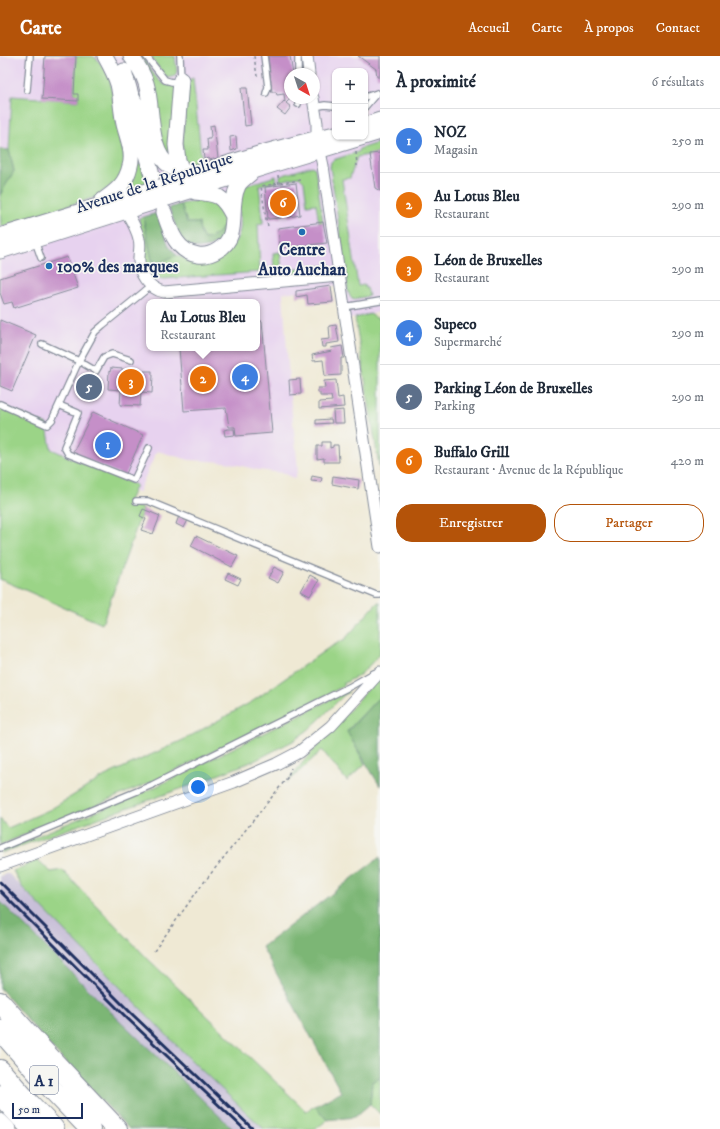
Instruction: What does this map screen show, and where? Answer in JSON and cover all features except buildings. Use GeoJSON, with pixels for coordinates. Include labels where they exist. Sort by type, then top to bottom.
{"type":"FeatureCollection","features":[{"type":"Feature","properties":{"kind":"highway"},"geometry":{"type":"LineString","coordinates":[[0,1002],[117,1129]]}},
{"type":"Feature","properties":{"kind":"highway","name":"A 1"},"geometry":{"type":"LineString","coordinates":[[0,1030],[49,1086],[90,1129]]}},
{"type":"Feature","properties":{"kind":"highway","name":"A 1"},"geometry":{"type":"LineString","coordinates":[[0,1070],[54,1129]]}},
{"type":"Feature","properties":{"kind":"highway"},"geometry":{"type":"LineString","coordinates":[[0,1095],[32,1129]]}},
{"type":"Feature","properties":{"kind":"main road"},"geometry":{"type":"LineString","coordinates":[[99,205],[118,189],[127,174],[131,160],[124,124],[119,85],[105,56]]}},
{"type":"Feature","properties":{"kind":"main road"},"geometry":{"type":"LineString","coordinates":[[115,56],[124,70],[131,95],[135,103]]}},
{"type":"Feature","properties":{"kind":"main road"},"geometry":{"type":"LineString","coordinates":[[125,56],[135,85],[135,103],[138,127],[152,175]]}},
{"type":"Feature","properties":{"kind":"main road"},"geometry":{"type":"LineString","coordinates":[[131,56],[140,70],[146,84],[150,101],[153,135],[157,149],[166,163],[175,170],[194,171],[199,173]]}},
{"type":"Feature","properties":{"kind":"main road"},"geometry":{"type":"LineString","coordinates":[[182,80],[176,145],[178,160],[182,171]]}},
{"type":"Feature","properties":{"kind":"main road"},"geometry":{"type":"LineString","coordinates":[[368,124],[380,120]]}},
{"type":"Feature","properties":{"kind":"main road"},"geometry":{"type":"LineString","coordinates":[[319,144],[380,132]]}},
{"type":"Feature","properties":{"kind":"main road"},"geometry":{"type":"LineString","coordinates":[[319,144],[332,136]]}},
{"type":"Feature","properties":{"kind":"main road","name":"Avenue de la République"},"geometry":{"type":"LineString","coordinates":[[0,236],[166,186],[199,173],[275,149],[319,144]]}},
{"type":"Feature","properties":{"kind":"main road","name":"Avenue de la République"},"geometry":{"type":"LineString","coordinates":[[0,251],[253,171],[319,144]]}},
{"type":"Feature","properties":{"kind":"main road"},"geometry":{"type":"LineString","coordinates":[[164,212],[175,240],[186,251],[200,255],[216,252],[225,244],[231,235],[233,228],[234,198],[237,186],[253,171]]}},
{"type":"Feature","properties":{"kind":"main road"},"geometry":{"type":"LineString","coordinates":[[191,191],[211,193],[218,197],[229,208],[233,216]]}},
{"type":"Feature","properties":{"kind":"main road"},"geometry":{"type":"LineString","coordinates":[[0,1121],[8,1129]]}},
{"type":"Feature","properties":{"kind":"street"},"geometry":{"type":"LineString","coordinates":[[307,56],[308,68]]}},
{"type":"Feature","properties":{"kind":"street"},"geometry":{"type":"LineString","coordinates":[[317,104],[319,144],[380,547]]}},
{"type":"Feature","properties":{"kind":"street"},"geometry":{"type":"LineString","coordinates":[[126,211],[140,240],[139,266],[151,286],[157,291],[164,292],[339,276]]}},
{"type":"Feature","properties":{"kind":"street"},"geometry":{"type":"LineString","coordinates":[[0,866],[234,782],[276,764],[299,752],[332,726],[380,671]]}},
{"type":"Feature","properties":{"kind":"lane"},"geometry":{"type":"LineString","coordinates":[[27,90],[30,56]]}},
{"type":"Feature","properties":{"kind":"lane"},"geometry":{"type":"LineString","coordinates":[[146,56],[165,80],[172,82],[182,80],[180,56]]}},
{"type":"Feature","properties":{"kind":"lane"},"geometry":{"type":"LineString","coordinates":[[264,56],[268,86],[266,93]]}},
{"type":"Feature","properties":{"kind":"lane"},"geometry":{"type":"LineString","coordinates":[[298,56],[298,68]]}},
{"type":"Feature","properties":{"kind":"lane"},"geometry":{"type":"LineString","coordinates":[[368,96],[377,93],[368,103]]}},
{"type":"Feature","properties":{"kind":"lane"},"geometry":{"type":"LineString","coordinates":[[320,104],[332,106]]}},
{"type":"Feature","properties":{"kind":"lane"},"geometry":{"type":"LineString","coordinates":[[320,104],[332,109]]}},
{"type":"Feature","properties":{"kind":"lane"},"geometry":{"type":"LineString","coordinates":[[35,241],[40,258]]}},
{"type":"Feature","properties":{"kind":"lane"},"geometry":{"type":"LineString","coordinates":[[0,404],[47,425],[52,420],[79,362],[95,332],[151,286]]}},
{"type":"Feature","properties":{"kind":"lane"},"geometry":{"type":"LineString","coordinates":[[344,307],[380,300]]}},
{"type":"Feature","properties":{"kind":"lane"},"geometry":{"type":"LineString","coordinates":[[42,344],[96,371],[104,357],[112,354],[131,360]]}},
{"type":"Feature","properties":{"kind":"lane"},"geometry":{"type":"LineString","coordinates":[[59,405],[78,413],[64,447],[68,454],[134,480],[149,448]]}},
{"type":"Feature","properties":{"kind":"lane"},"geometry":{"type":"LineString","coordinates":[[136,501],[148,501],[376,595],[380,595]]}},
{"type":"Feature","properties":{"kind":"lane"},"geometry":{"type":"LineString","coordinates":[[0,848],[152,785],[380,671]]}},
{"type":"Feature","properties":{"kind":"path"},"geometry":{"type":"LineString","coordinates":[[254,56],[257,76]]}},
{"type":"Feature","properties":{"kind":"path"},"geometry":{"type":"LineString","coordinates":[[353,147],[356,152],[357,166]]}},
{"type":"Feature","properties":{"kind":"path"},"geometry":{"type":"LineString","coordinates":[[276,171],[279,184]]}},
{"type":"Feature","properties":{"kind":"path"},"geometry":{"type":"LineString","coordinates":[[268,226],[261,186],[300,180]]}},
{"type":"Feature","properties":{"kind":"path"},"geometry":{"type":"LineString","coordinates":[[154,951],[201,886],[287,778],[299,752]]}},
{"type":"Feature","properties":{"kind":"shaded area"},"geometry":{"type":"Polygon","coordinates":[[[0,56],[380,56],[380,312],[346,320],[340,285],[283,293],[290,395],[298,468],[295,479],[283,473],[258,470],[226,462],[189,460],[157,451],[138,493],[133,491],[135,485],[51,450],[0,404],[0,56]]]}},
{"type":"Feature","properties":{"kind":"shaded area"},"geometry":{"type":"Polygon","coordinates":[[[8,873],[194,1063],[264,1129],[233,1129],[116,1017],[0,901],[0,876],[8,873]]]}},
{"type":"Feature","properties":{"kind":"green space"},"geometry":{"type":"Polygon","coordinates":[[[76,56],[93,56],[105,69],[110,79],[125,166],[117,181],[96,197],[1,227],[0,195],[14,171],[9,150],[12,96],[78,101],[78,95],[74,94],[76,56]]]}},
{"type":"Feature","properties":{"kind":"green space"},"geometry":{"type":"Polygon","coordinates":[[[111,56],[148,184],[123,192],[128,185],[111,56]]]}},
{"type":"Feature","properties":{"kind":"green space"},"geometry":{"type":"Polygon","coordinates":[[[138,56],[141,56],[161,82],[167,85],[177,84],[175,161],[167,159],[138,56]]]}},
{"type":"Feature","properties":{"kind":"green space"},"geometry":{"type":"Polygon","coordinates":[[[152,56],[175,56],[177,71],[175,76],[168,78],[166,77],[152,59],[152,56]]]}},
{"type":"Feature","properties":{"kind":"green space"},"geometry":{"type":"Polygon","coordinates":[[[193,78],[202,164],[193,167],[184,167],[182,159],[186,81],[193,78]]]}},
{"type":"Feature","properties":{"kind":"green space"},"geometry":{"type":"Polygon","coordinates":[[[380,142],[380,153],[357,157],[350,178],[342,179],[358,286],[364,285],[365,288],[367,288],[369,296],[354,299],[351,298],[348,288],[330,167],[333,160],[358,152],[359,149],[380,142]]]}},
{"type":"Feature","properties":{"kind":"green space"},"geometry":{"type":"Polygon","coordinates":[[[0,149],[9,150],[14,171],[0,195],[0,149]]]}},
{"type":"Feature","properties":{"kind":"green space"},"geometry":{"type":"Polygon","coordinates":[[[312,166],[315,168],[323,222],[319,223],[316,204],[307,205],[304,182],[299,177],[280,181],[280,176],[312,166]]]}},
{"type":"Feature","properties":{"kind":"green space"},"geometry":{"type":"Polygon","coordinates":[[[276,176],[277,182],[259,185],[263,220],[263,223],[258,224],[260,272],[163,279],[154,277],[146,270],[144,267],[139,218],[143,217],[152,261],[159,263],[177,255],[188,260],[235,242],[240,228],[239,202],[244,186],[276,176]]]}},
{"type":"Feature","properties":{"kind":"green space"},"geometry":{"type":"Polygon","coordinates":[[[210,198],[226,213],[226,225],[211,238],[204,239],[200,232],[199,223],[187,223],[181,204],[210,198]]]}},
{"type":"Feature","properties":{"kind":"green space"},"geometry":{"type":"Polygon","coordinates":[[[181,204],[187,223],[199,223],[200,232],[204,239],[211,238],[226,225],[222,238],[213,245],[201,248],[195,248],[185,243],[179,235],[169,208],[181,204]]]}},
{"type":"Feature","properties":{"kind":"green space"},"geometry":{"type":"Polygon","coordinates":[[[157,213],[169,246],[177,255],[159,263],[152,260],[143,217],[157,213]]]}},
{"type":"Feature","properties":{"kind":"green space"},"geometry":{"type":"Polygon","coordinates":[[[280,252],[282,271],[330,265],[331,270],[325,273],[277,276],[274,270],[273,253],[280,252]]]}},
{"type":"Feature","properties":{"kind":"green space"},"geometry":{"type":"Polygon","coordinates":[[[370,314],[380,320],[380,472],[355,318],[370,314]]]}},
{"type":"Feature","properties":{"kind":"green space"},"geometry":{"type":"Polygon","coordinates":[[[0,404],[47,425],[51,449],[136,485],[128,503],[143,509],[102,624],[0,579],[0,404]]]}},
{"type":"Feature","properties":{"kind":"green space"},"geometry":{"type":"Polygon","coordinates":[[[378,602],[380,603],[379,655],[361,674],[343,684],[344,686],[152,782],[0,845],[0,819],[8,828],[51,809],[105,776],[185,739],[253,701],[327,649],[345,639],[378,602]]]}},
{"type":"Feature","properties":{"kind":"green space"},"geometry":{"type":"Polygon","coordinates":[[[380,676],[380,696],[347,731],[365,764],[347,781],[322,750],[287,783],[303,762],[380,676]]]}},
{"type":"Feature","properties":{"kind":"green space"},"geometry":{"type":"Polygon","coordinates":[[[348,691],[349,692],[308,730],[293,741],[256,760],[197,783],[1,853],[1,851],[153,788],[348,691]]]}},
{"type":"Feature","properties":{"kind":"green space"},"geometry":{"type":"Polygon","coordinates":[[[380,696],[380,786],[347,732],[380,696]]]}},
{"type":"Feature","properties":{"kind":"green space"},"geometry":{"type":"Polygon","coordinates":[[[380,857],[380,1078],[372,1082],[370,1104],[355,1117],[327,1120],[315,1106],[341,1092],[262,947],[380,857]]]}},
{"type":"Feature","properties":{"kind":"green space"},"geometry":{"type":"Polygon","coordinates":[[[38,860],[51,872],[62,870],[149,960],[306,1111],[315,1106],[327,1120],[316,1129],[264,1129],[194,1063],[22,887],[13,871],[38,860]]]}},
{"type":"Feature","properties":{"kind":"green space"},"geometry":{"type":"Polygon","coordinates":[[[0,901],[116,1017],[233,1129],[129,1129],[48,1044],[0,988],[0,901]]]}},
{"type":"Feature","properties":{"kind":"green space"},"geometry":{"type":"Polygon","coordinates":[[[380,1078],[380,1114],[370,1104],[372,1082],[380,1078]]]}},
{"type":"Feature","properties":{"kind":"railway"},"geometry":{"type":"LineString","coordinates":[[0,882],[133,1015],[253,1129]]}},
{"type":"Feature","properties":{"kind":"railway"},"geometry":{"type":"LineString","coordinates":[[0,891],[128,1019],[244,1129]]}},
{"type":"Feature","properties":{"kind":"place","name":"Buffalo Grill"},"geometry":{"type":"Point","coordinates":[283,203]}},
{"type":"Feature","properties":{"kind":"place","name":"Centre Auto Auchan"},"geometry":{"type":"Point","coordinates":[302,232]}},
{"type":"Feature","properties":{"kind":"place","name":"100% des marques"},"geometry":{"type":"Point","coordinates":[49,266]}},
{"type":"Feature","properties":{"kind":"place","name":"Supeco"},"geometry":{"type":"Point","coordinates":[245,377]}},
{"type":"Feature","properties":{"kind":"place","name":"Au Lotus Bleu"},"geometry":{"type":"Point","coordinates":[203,379]}},
{"type":"Feature","properties":{"kind":"place","name":"Léon de Bruxelles"},"geometry":{"type":"Point","coordinates":[131,382]}},
{"type":"Feature","properties":{"kind":"place","name":"Parking Léon de Bruxelles"},"geometry":{"type":"Point","coordinates":[89,387]}},
{"type":"Feature","properties":{"kind":"place","name":"NOZ"},"geometry":{"type":"Point","coordinates":[108,445]}}]}
